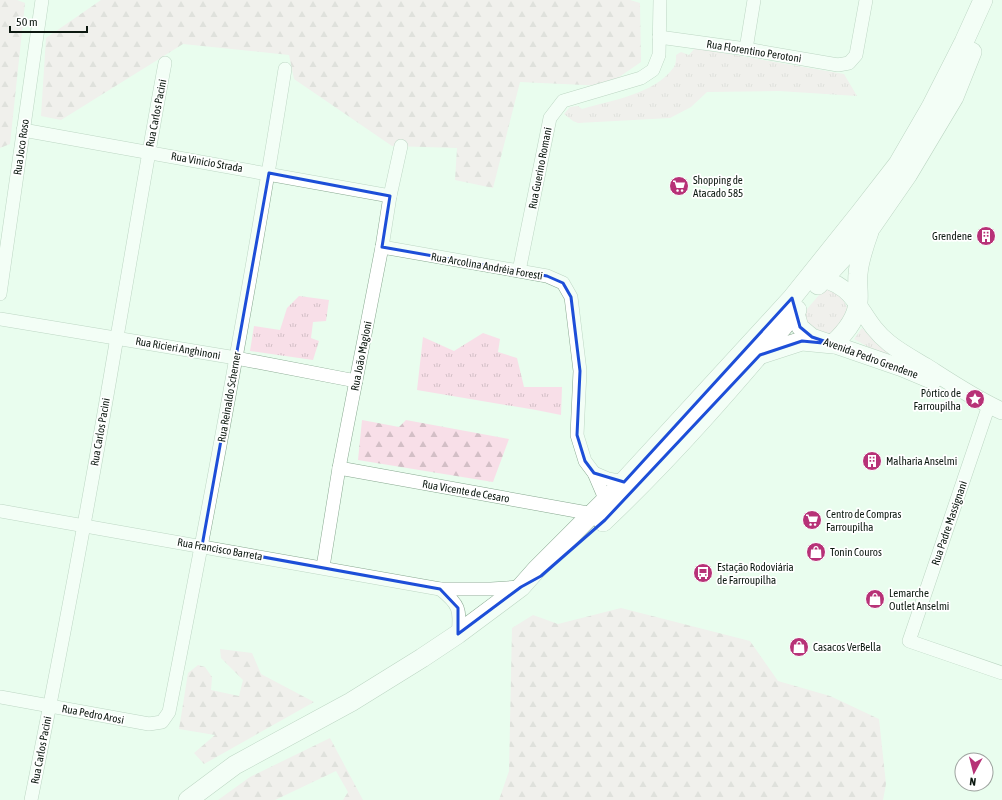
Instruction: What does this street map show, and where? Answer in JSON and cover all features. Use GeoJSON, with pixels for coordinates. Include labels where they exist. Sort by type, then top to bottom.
{"type":"FeatureCollection","features":[{"type":"Feature","properties":{"kind":"highway"},"geometry":{"type":"LineString","coordinates":[[188,800],[235,765],[350,702],[458,634],[521,587],[541,576],[605,520],[706,415],[760,354],[794,305],[816,278],[898,164],[941,88],[983,0]]}},
{"type":"Feature","properties":{"kind":"highway"},"geometry":{"type":"LineString","coordinates":[[816,278],[872,226],[908,174],[954,97],[992,0]]}},
{"type":"Feature","properties":{"kind":"highway"},"geometry":{"type":"LineString","coordinates":[[760,354],[802,341],[833,344],[842,335],[853,321],[858,304],[858,274],[863,251],[872,226]]}},
{"type":"Feature","properties":{"kind":"highway"},"geometry":{"type":"LineString","coordinates":[[521,587],[794,305]]}},
{"type":"Feature","properties":{"kind":"main road","name":"Avenida Pedro Grendene"},"geometry":{"type":"LineString","coordinates":[[816,278],[845,289],[858,304],[874,330],[889,344],[972,396]]}},
{"type":"Feature","properties":{"kind":"main road","name":"Avenida Pedro Grendene"},"geometry":{"type":"LineString","coordinates":[[794,305],[800,328],[812,337],[902,368],[972,396],[996,408]]}},
{"type":"Feature","properties":{"kind":"street","name":"Rua Joco Roso"},"geometry":{"type":"LineString","coordinates":[[0,294],[42,0]]}},
{"type":"Feature","properties":{"kind":"street","name":"Rua Guerino Romani"},"geometry":{"type":"LineString","coordinates":[[519,271],[550,118],[563,101],[641,78],[653,70],[659,55],[660,0]]}},
{"type":"Feature","properties":{"kind":"street"},"geometry":{"type":"LineString","coordinates":[[746,49],[754,0]]}},
{"type":"Feature","properties":{"kind":"street","name":"Rua Florentino Perotoni"},"geometry":{"type":"LineString","coordinates":[[659,38],[746,49],[838,65],[849,63],[856,55],[866,0]]}},
{"type":"Feature","properties":{"kind":"street","name":"Rua Carlos Pacini"},"geometry":{"type":"LineString","coordinates":[[31,800],[50,706],[117,338],[148,152],[165,63]]}},
{"type":"Feature","properties":{"kind":"street","name":"Rua Reinaldo Scherner"},"geometry":{"type":"LineString","coordinates":[[162,722],[168,712],[202,546],[236,358],[285,69]]}},
{"type":"Feature","properties":{"kind":"street","name":"Rua Vinicio Strada"},"geometry":{"type":"LineString","coordinates":[[23,130],[390,196]]}},
{"type":"Feature","properties":{"kind":"street","name":"Rua João Magioni"},"geometry":{"type":"LineString","coordinates":[[323,568],[339,468],[382,247],[390,196],[401,146]]}},
{"type":"Feature","properties":{"kind":"street","name":"Rua Arcolina Andréia Foresti"},"geometry":{"type":"LineString","coordinates":[[382,247],[547,276],[563,284],[571,297],[580,371],[577,435],[585,461],[594,473],[599,507]]}},
{"type":"Feature","properties":{"kind":"street","name":"Rua Ricieri Anghinoni"},"geometry":{"type":"LineString","coordinates":[[0,319],[236,358],[356,381]]}},
{"type":"Feature","properties":{"kind":"street","name":"Rua Padre Massignani"},"geometry":{"type":"LineString","coordinates":[[996,408],[909,641],[1002,673]]}},
{"type":"Feature","properties":{"kind":"street","name":"Rua Vicente de Cesaro"},"geometry":{"type":"LineString","coordinates":[[339,468],[599,507]]}},
{"type":"Feature","properties":{"kind":"street"},"geometry":{"type":"LineString","coordinates":[[594,473],[608,479],[624,482]]}},
{"type":"Feature","properties":{"kind":"street","name":"Rua Francisco Barreta"},"geometry":{"type":"LineString","coordinates":[[0,511],[440,589],[475,590],[521,587]]}},
{"type":"Feature","properties":{"kind":"street"},"geometry":{"type":"LineString","coordinates":[[440,589],[450,597],[458,608],[460,618],[458,634]]}},
{"type":"Feature","properties":{"kind":"street","name":"Rua Pedro Arosi"},"geometry":{"type":"LineString","coordinates":[[0,697],[149,724],[162,722]]}},
{"type":"Feature","properties":{"kind":"highlighted area"},"geometry":{"type":"Polygon","coordinates":[[[269,173],[390,196],[382,247],[547,276],[563,283],[571,297],[580,371],[577,435],[585,461],[594,473],[624,482],[792,298],[800,327],[812,337],[833,344],[802,341],[760,355],[605,520],[541,576],[521,587],[458,634],[458,608],[440,589],[202,546],[269,173]]]}},
{"type":"Feature","properties":{"kind":"green space"},"geometry":{"type":"Polygon","coordinates":[[[0,0],[17,0],[25,3],[10,144],[0,148],[0,0]]]}},
{"type":"Feature","properties":{"kind":"green space"},"geometry":{"type":"Polygon","coordinates":[[[101,0],[630,0],[640,3],[641,62],[606,86],[520,82],[493,188],[455,180],[457,148],[392,146],[294,79],[289,55],[183,44],[61,120],[41,116],[46,38],[101,0]]]}},
{"type":"Feature","properties":{"kind":"green space"},"geometry":{"type":"Polygon","coordinates":[[[695,48],[844,74],[857,96],[779,91],[707,92],[691,107],[670,118],[578,123],[564,114],[570,107],[578,106],[582,109],[632,95],[656,84],[675,66],[676,55],[681,52],[689,55],[695,48]]]}},
{"type":"Feature","properties":{"kind":"green space"},"geometry":{"type":"Polygon","coordinates":[[[825,288],[840,294],[847,307],[844,325],[832,334],[813,331],[807,325],[802,315],[825,288]]]}},
{"type":"Feature","properties":{"kind":"green space"},"geometry":{"type":"Polygon","coordinates":[[[299,296],[329,300],[326,321],[313,322],[311,338],[319,341],[313,360],[250,351],[254,326],[280,330],[287,308],[299,296]]]}},
{"type":"Feature","properties":{"kind":"green space"},"geometry":{"type":"Polygon","coordinates":[[[862,328],[882,348],[907,365],[879,353],[854,339],[862,328]]]}},
{"type":"Feature","properties":{"kind":"green space"},"geometry":{"type":"Polygon","coordinates":[[[483,333],[500,339],[498,352],[517,358],[524,387],[562,387],[561,415],[417,390],[423,337],[454,351],[483,333]]]}},
{"type":"Feature","properties":{"kind":"green space"},"geometry":{"type":"Polygon","coordinates":[[[362,420],[399,427],[406,420],[509,439],[493,482],[358,460],[362,420]]]}},
{"type":"Feature","properties":{"kind":"green space"},"geometry":{"type":"Polygon","coordinates":[[[621,608],[750,641],[778,681],[830,696],[879,719],[886,784],[883,800],[499,800],[509,771],[512,628],[533,615],[558,624],[621,608]]]}},
{"type":"Feature","properties":{"kind":"green space"},"geometry":{"type":"Polygon","coordinates":[[[220,649],[252,653],[261,674],[314,702],[204,764],[194,753],[215,735],[179,729],[188,673],[198,665],[205,667],[212,677],[211,690],[239,696],[243,680],[221,658],[220,649]]]}},
{"type":"Feature","properties":{"kind":"green space"},"geometry":{"type":"Polygon","coordinates":[[[330,738],[363,800],[343,800],[348,792],[336,771],[275,800],[218,800],[250,777],[330,738]]]}},
{"type":"Feature","properties":{"kind":"place","name":"Shopping de Atacado 585"},"geometry":{"type":"Point","coordinates":[679,186]}},
{"type":"Feature","properties":{"kind":"place","name":"Grendene"},"geometry":{"type":"Point","coordinates":[986,236]}},
{"type":"Feature","properties":{"kind":"place","name":"Pórtico de Farroupilha"},"geometry":{"type":"Point","coordinates":[975,399]}},
{"type":"Feature","properties":{"kind":"place","name":"Malharia Anselmi"},"geometry":{"type":"Point","coordinates":[872,461]}},
{"type":"Feature","properties":{"kind":"place","name":"Centro de Compras Farroupilha"},"geometry":{"type":"Point","coordinates":[812,520]}},
{"type":"Feature","properties":{"kind":"place","name":"Tonin Couros"},"geometry":{"type":"Point","coordinates":[816,552]}},
{"type":"Feature","properties":{"kind":"place","name":"Estação Rodoviária de Farroupilha"},"geometry":{"type":"Point","coordinates":[703,573]}},
{"type":"Feature","properties":{"kind":"place","name":"Lemarche Outlet Anselmi"},"geometry":{"type":"Point","coordinates":[875,599]}},
{"type":"Feature","properties":{"kind":"place","name":"Casacos VerBella"},"geometry":{"type":"Point","coordinates":[799,647]}}]}
